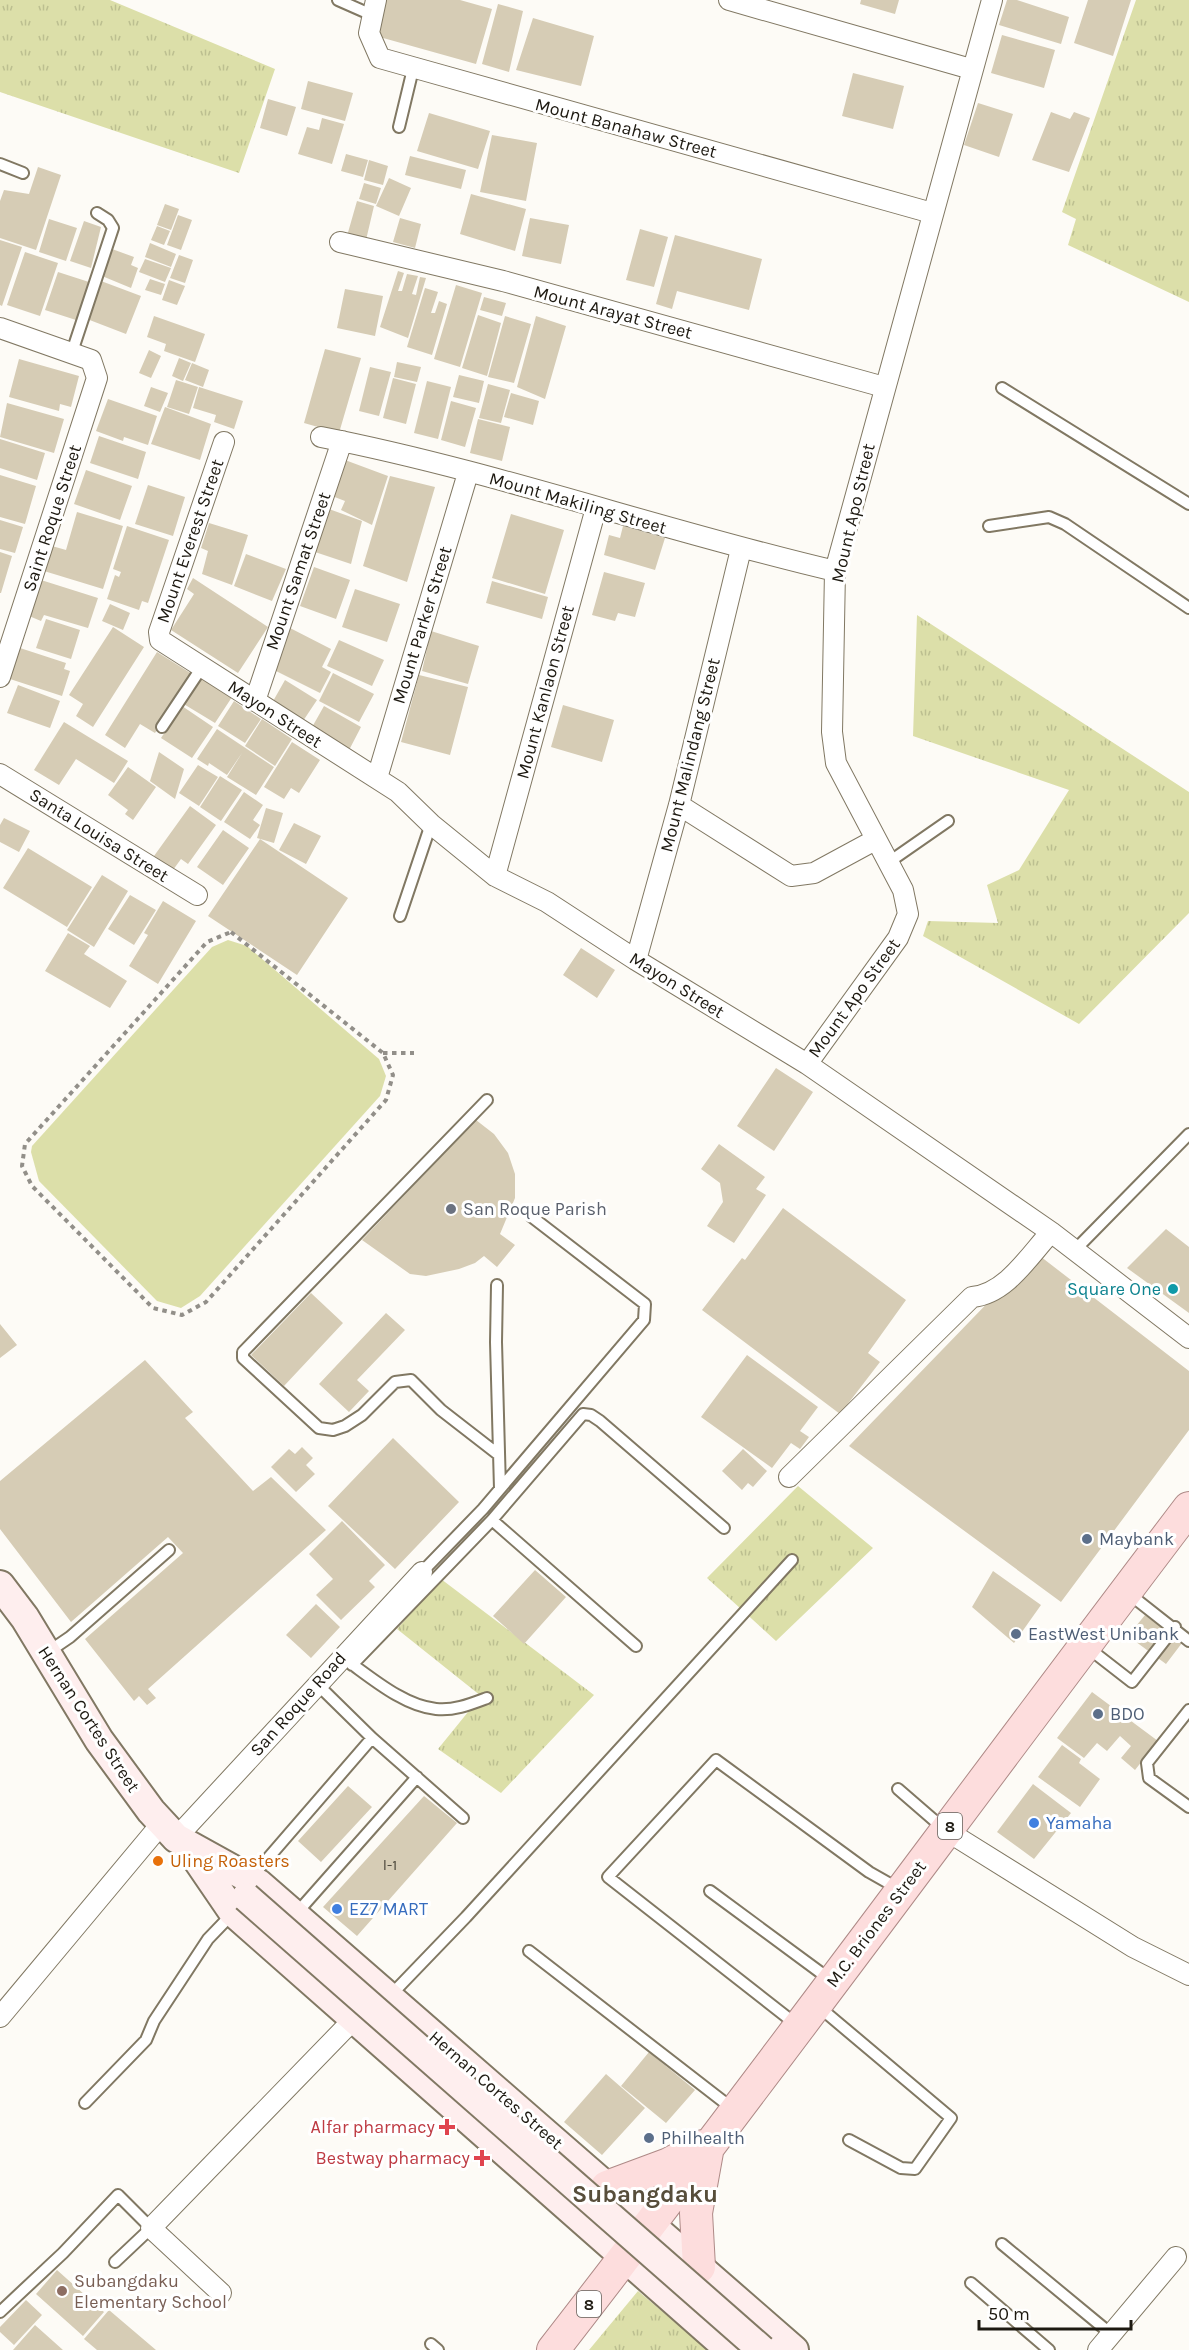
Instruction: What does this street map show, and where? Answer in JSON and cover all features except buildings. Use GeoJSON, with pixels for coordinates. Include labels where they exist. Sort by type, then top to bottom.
{"type":"FeatureCollection","features":[{"type":"Feature","properties":{"kind":"main road","name":"M.C. Briones Street"},"geometry":{"type":"LineString","coordinates":[[649,2223],[1189,1508]]}},
{"type":"Feature","properties":{"kind":"main road","name":"Hernan Cortes Street"},"geometry":{"type":"LineString","coordinates":[[0,1585],[46,1653],[99,1740],[175,1835],[762,2350]]}},
{"type":"Feature","properties":{"kind":"main road","name":"Hernan Cortes Street"},"geometry":{"type":"LineString","coordinates":[[243,1896],[295,1915],[794,2350]]}},
{"type":"Feature","properties":{"kind":"main road","name":"Hernan Cortes Street"},"geometry":{"type":"LineString","coordinates":[[243,1896],[354,2019],[730,2350]]}},
{"type":"Feature","properties":{"kind":"main road"},"geometry":{"type":"LineString","coordinates":[[607,2187],[669,2164],[709,2143]]}},
{"type":"Feature","properties":{"kind":"main road"},"geometry":{"type":"LineString","coordinates":[[699,2267],[696,2213],[709,2143]]}},
{"type":"Feature","properties":{"kind":"main road","name":"8"},"geometry":{"type":"LineString","coordinates":[[553,2350],[649,2223]]}},
{"type":"Feature","properties":{"kind":"street"},"geometry":{"type":"LineString","coordinates":[[729,0],[971,69]]}},
{"type":"Feature","properties":{"kind":"street","name":"Mount Apo Street"},"geometry":{"type":"LineString","coordinates":[[807,1064],[898,939],[908,914],[903,890],[836,763],[832,732],[835,571],[971,69],[992,0]]}},
{"type":"Feature","properties":{"kind":"street","name":"Mount Banahaw Street"},"geometry":{"type":"LineString","coordinates":[[374,8],[369,33],[380,58],[932,213]]}},
{"type":"Feature","properties":{"kind":"street","name":"Mount Arayat Street"},"geometry":{"type":"LineString","coordinates":[[340,242],[502,281],[884,387]]}},
{"type":"Feature","properties":{"kind":"street"},"geometry":{"type":"LineString","coordinates":[[0,328],[72,351]]}},
{"type":"Feature","properties":{"kind":"street","name":"Saint Roque Street"},"geometry":{"type":"LineString","coordinates":[[0,677],[97,378],[91,360],[72,351]]}},
{"type":"Feature","properties":{"kind":"street","name":"Mount Makiling Street"},"geometry":{"type":"LineString","coordinates":[[321,437],[468,472],[741,549],[835,571]]}},
{"type":"Feature","properties":{"kind":"street","name":"Mount Samat Street"},"geometry":{"type":"LineString","coordinates":[[255,701],[342,441]]}},
{"type":"Feature","properties":{"kind":"street","name":"Mount Everest Street"},"geometry":{"type":"LineString","coordinates":[[160,640],[159,632],[224,442]]}},
{"type":"Feature","properties":{"kind":"street","name":"Mount Parker Street"},"geometry":{"type":"LineString","coordinates":[[377,778],[468,472]]}},
{"type":"Feature","properties":{"kind":"street","name":"Mount Kanlaon Street"},"geometry":{"type":"LineString","coordinates":[[495,876],[596,508]]}},
{"type":"Feature","properties":{"kind":"street","name":"Mount Malindang Street"},"geometry":{"type":"LineString","coordinates":[[636,960],[678,805],[741,549]]}},
{"type":"Feature","properties":{"kind":"street","name":"Mayon Street"},"geometry":{"type":"LineString","coordinates":[[160,640],[398,792],[431,824],[495,876],[547,902],[636,960],[807,1064],[1051,1232],[1189,1338]]}},
{"type":"Feature","properties":{"kind":"street","name":"Santa Louisa Street"},"geometry":{"type":"LineString","coordinates":[[0,774],[197,896]]}},
{"type":"Feature","properties":{"kind":"street"},"geometry":{"type":"LineString","coordinates":[[678,805],[791,876],[814,873],[875,840]]}},
{"type":"Feature","properties":{"kind":"street"},"geometry":{"type":"LineString","coordinates":[[789,1477],[972,1297],[987,1296],[1004,1284],[1051,1232]]}},
{"type":"Feature","properties":{"kind":"street","name":"San Roque Road"},"geometry":{"type":"LineString","coordinates":[[0,2017],[317,1684],[347,1661],[422,1572]]}},
{"type":"Feature","properties":{"kind":"street"},"geometry":{"type":"LineString","coordinates":[[946,1831],[1133,1947],[1189,1975]]}},
{"type":"Feature","properties":{"kind":"street"},"geometry":{"type":"LineString","coordinates":[[221,2294],[151,2228],[354,2019]]}},
{"type":"Feature","properties":{"kind":"street"},"geometry":{"type":"LineString","coordinates":[[1098,2350],[1176,2257]]}},
{"type":"Feature","properties":{"kind":"lane"},"geometry":{"type":"LineString","coordinates":[[338,0],[374,8]]}},
{"type":"Feature","properties":{"kind":"lane"},"geometry":{"type":"LineString","coordinates":[[399,126],[413,69]]}},
{"type":"Feature","properties":{"kind":"lane"},"geometry":{"type":"LineString","coordinates":[[0,164],[23,173]]}},
{"type":"Feature","properties":{"kind":"lane"},"geometry":{"type":"LineString","coordinates":[[72,351],[112,228],[108,220],[97,213]]}},
{"type":"Feature","properties":{"kind":"lane"},"geometry":{"type":"LineString","coordinates":[[1002,388],[1189,504]]}},
{"type":"Feature","properties":{"kind":"lane"},"geometry":{"type":"LineString","coordinates":[[989,526],[1049,518],[1065,524],[1189,608]]}},
{"type":"Feature","properties":{"kind":"lane"},"geometry":{"type":"LineString","coordinates":[[162,727],[202,667]]}},
{"type":"Feature","properties":{"kind":"lane"},"geometry":{"type":"LineString","coordinates":[[889,862],[948,821]]}},
{"type":"Feature","properties":{"kind":"lane"},"geometry":{"type":"LineString","coordinates":[[400,916],[431,824]]}},
{"type":"Feature","properties":{"kind":"lane"},"geometry":{"type":"LineString","coordinates":[[487,1100],[243,1352],[243,1358],[319,1428],[333,1430],[345,1426],[362,1415],[395,1382],[411,1380],[441,1410],[499,1455]]}},
{"type":"Feature","properties":{"kind":"lane"},"geometry":{"type":"LineString","coordinates":[[1074,1251],[1189,1134]]}},
{"type":"Feature","properties":{"kind":"lane"},"geometry":{"type":"LineString","coordinates":[[422,1572],[500,1489],[644,1320],[645,1304],[532,1217]]}},
{"type":"Feature","properties":{"kind":"lane"},"geometry":{"type":"LineString","coordinates":[[497,1285],[500,1489]]}},
{"type":"Feature","properties":{"kind":"lane"},"geometry":{"type":"LineString","coordinates":[[487,1698],[459,1708],[436,1709],[408,1702],[347,1661],[492,1520],[583,1414],[591,1415],[600,1421],[724,1528]]}},
{"type":"Feature","properties":{"kind":"lane"},"geometry":{"type":"LineString","coordinates":[[492,1520],[636,1646]]}},
{"type":"Feature","properties":{"kind":"lane"},"geometry":{"type":"LineString","coordinates":[[46,1653],[70,1637],[169,1550]]}},
{"type":"Feature","properties":{"kind":"lane"},"geometry":{"type":"LineString","coordinates":[[389,1997],[466,1917],[792,1560]]}},
{"type":"Feature","properties":{"kind":"lane"},"geometry":{"type":"LineString","coordinates":[[1126,1591],[1175,1627],[1189,1641]]}},
{"type":"Feature","properties":{"kind":"lane"},"geometry":{"type":"LineString","coordinates":[[1085,1646],[1132,1682],[1175,1627]]}},
{"type":"Feature","properties":{"kind":"lane"},"geometry":{"type":"LineString","coordinates":[[317,1684],[372,1738],[463,1818]]}},
{"type":"Feature","properties":{"kind":"lane"},"geometry":{"type":"LineString","coordinates":[[1189,1710],[1147,1763],[1146,1771],[1149,1778],[1189,1807]]}},
{"type":"Feature","properties":{"kind":"lane"},"geometry":{"type":"LineString","coordinates":[[85,2103],[146,2040],[154,2021],[208,1939],[372,1738]]}},
{"type":"Feature","properties":{"kind":"lane"},"geometry":{"type":"LineString","coordinates":[[816,2004],[608,1877],[716,1760],[869,1872],[900,1890]]}},
{"type":"Feature","properties":{"kind":"lane"},"geometry":{"type":"LineString","coordinates":[[295,1915],[417,1778]]}},
{"type":"Feature","properties":{"kind":"lane"},"geometry":{"type":"LineString","coordinates":[[898,1789],[946,1831]]}},
{"type":"Feature","properties":{"kind":"lane"},"geometry":{"type":"LineString","coordinates":[[711,1891],[816,2004],[951,2118],[915,2169],[901,2168],[849,2140]]}},
{"type":"Feature","properties":{"kind":"lane"},"geometry":{"type":"LineString","coordinates":[[529,1951],[735,2111]]}},
{"type":"Feature","properties":{"kind":"lane"},"geometry":{"type":"LineString","coordinates":[[0,2312],[63,2253],[118,2195],[151,2228],[115,2262]]}},
{"type":"Feature","properties":{"kind":"lane"},"geometry":{"type":"LineString","coordinates":[[1002,2244],[1111,2334]]}},
{"type":"Feature","properties":{"kind":"lane"},"geometry":{"type":"LineString","coordinates":[[971,2283],[1049,2350]]}},
{"type":"Feature","properties":{"kind":"path"},"geometry":{"type":"LineString","coordinates":[[383,1053],[393,1075],[386,1100],[206,1302],[182,1315],[153,1308],[32,1186],[22,1166],[25,1144],[207,942],[222,934],[231,933],[383,1053],[414,1053]]}},
{"type":"Feature","properties":{"kind":"green space"},"geometry":{"type":"Polygon","coordinates":[[[0,0],[110,0],[275,69],[239,173],[0,92],[0,0]]]}},
{"type":"Feature","properties":{"kind":"green space"},"geometry":{"type":"Polygon","coordinates":[[[1136,0],[1189,0],[1189,302],[1068,245],[1076,219],[1062,212],[1136,0]]]}},
{"type":"Feature","properties":{"kind":"green space"},"geometry":{"type":"Polygon","coordinates":[[[917,615],[1189,792],[1189,913],[1079,1024],[923,936],[928,921],[998,923],[987,885],[1019,870],[1069,790],[913,736],[917,615]]]}},
{"type":"Feature","properties":{"kind":"green space"},"geometry":{"type":"Polygon","coordinates":[[[228,940],[247,946],[379,1059],[386,1076],[380,1096],[200,1296],[181,1308],[157,1301],[39,1181],[31,1152],[32,1146],[212,947],[228,940]]]}},
{"type":"Feature","properties":{"kind":"green space"},"geometry":{"type":"Polygon","coordinates":[[[798,1486],[873,1548],[776,1641],[707,1578],[798,1486]]]}},
{"type":"Feature","properties":{"kind":"green space"},"geometry":{"type":"Polygon","coordinates":[[[441,1579],[594,1695],[501,1793],[438,1749],[481,1696],[397,1629],[441,1579]]]}},
{"type":"Feature","properties":{"kind":"green space"},"geometry":{"type":"Polygon","coordinates":[[[638,2291],[708,2350],[589,2350],[638,2291]]]}},
{"type":"Feature","properties":{"kind":"place","name":"San Roque Parish"},"geometry":{"type":"Point","coordinates":[451,1209]}},
{"type":"Feature","properties":{"kind":"place","name":"Square One"},"geometry":{"type":"Point","coordinates":[1173,1289]}},
{"type":"Feature","properties":{"kind":"place","name":"Maybank"},"geometry":{"type":"Point","coordinates":[1087,1539]}},
{"type":"Feature","properties":{"kind":"place","name":"EastWest Unibank"},"geometry":{"type":"Point","coordinates":[1016,1634]}},
{"type":"Feature","properties":{"kind":"place","name":"BDO"},"geometry":{"type":"Point","coordinates":[1098,1714]}},
{"type":"Feature","properties":{"kind":"place","name":"Yamaha"},"geometry":{"type":"Point","coordinates":[1034,1823]}},
{"type":"Feature","properties":{"kind":"place","name":"Uling Roasters"},"geometry":{"type":"Point","coordinates":[158,1861]}},
{"type":"Feature","properties":{"kind":"place","name":"EZ7 MART"},"geometry":{"type":"Point","coordinates":[337,1909]}},
{"type":"Feature","properties":{"kind":"place","name":"Alfar pharmacy"},"geometry":{"type":"Point","coordinates":[447,2127]}},
{"type":"Feature","properties":{"kind":"place","name":"Philhealth"},"geometry":{"type":"Point","coordinates":[649,2138]}},
{"type":"Feature","properties":{"kind":"place","name":"Bestway pharmacy"},"geometry":{"type":"Point","coordinates":[482,2158]}},
{"type":"Feature","properties":{"kind":"place","name":"Subangdaku Elementary School"},"geometry":{"type":"Point","coordinates":[62,2291]}},
{"type":"Feature","properties":{"kind":"district","name":"Subangdaku"},"geometry":{"type":"Point","coordinates":[645,2194]}}]}
